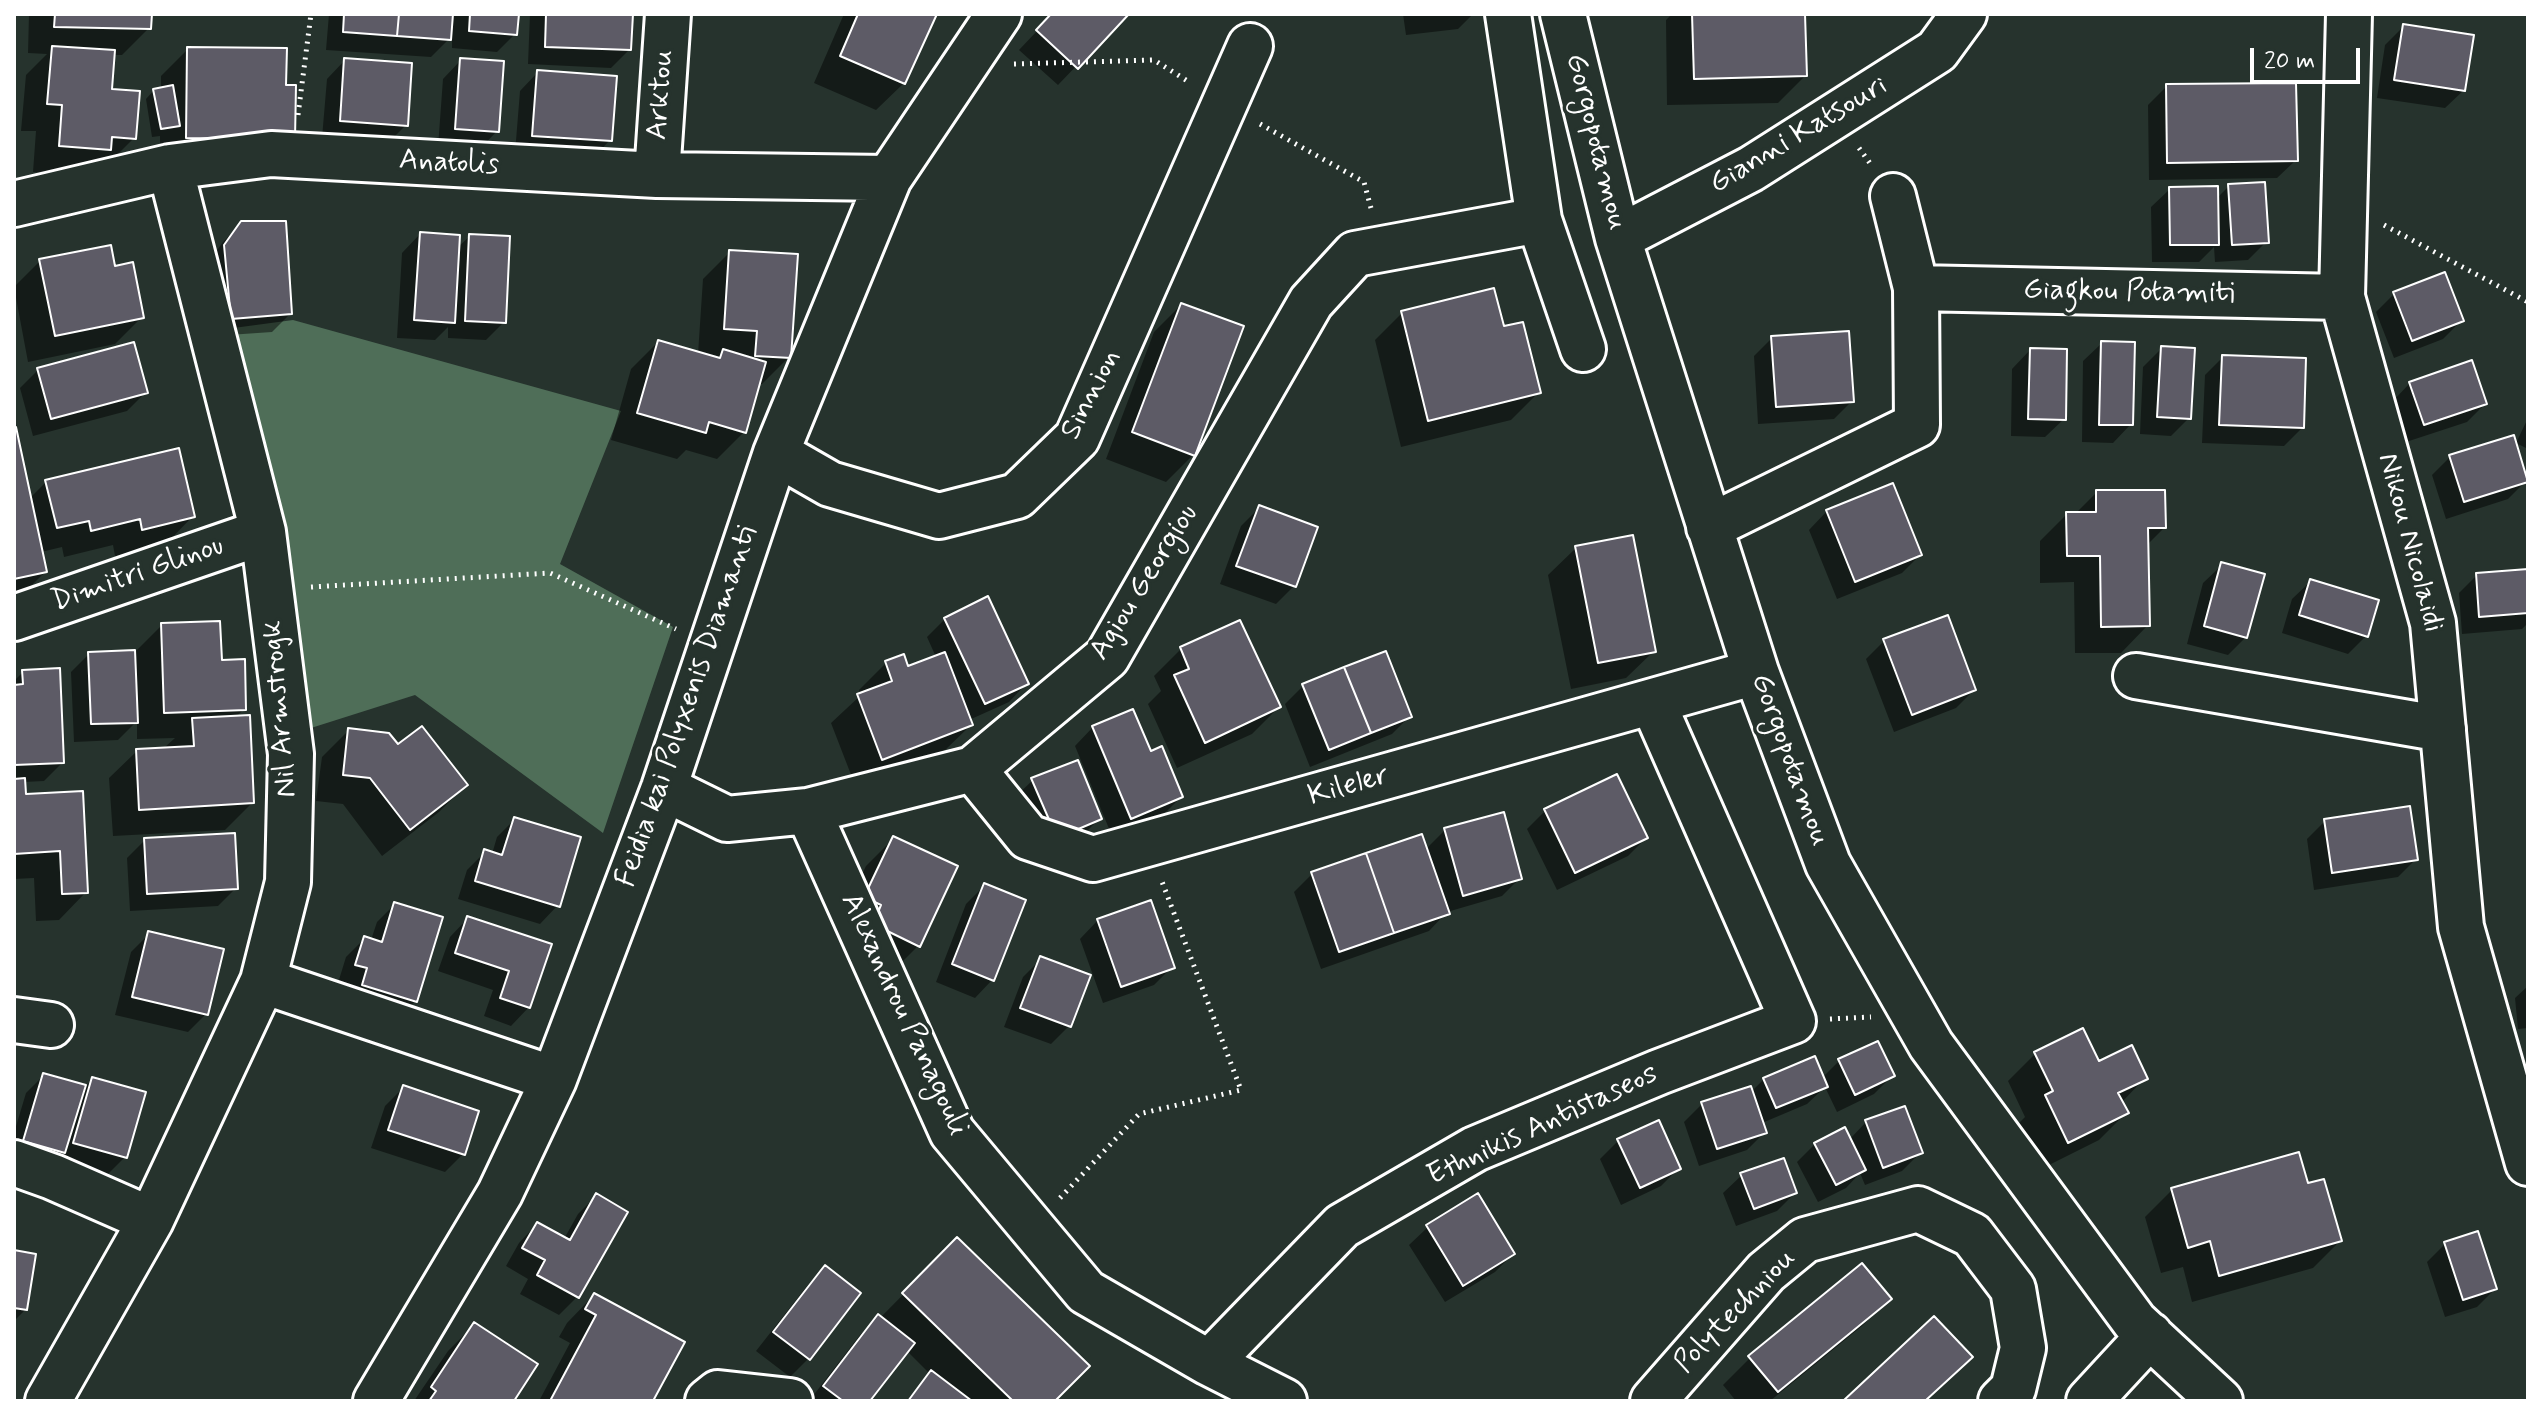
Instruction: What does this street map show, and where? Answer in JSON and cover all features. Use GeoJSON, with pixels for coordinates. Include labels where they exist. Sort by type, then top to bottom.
{"type":"FeatureCollection","features":[{"type":"Feature","properties":{"kind":"street","name":"Arktou"},"geometry":{"type":"LineString","coordinates":[[657,175],[668,14]]}},
{"type":"Feature","properties":{"kind":"street","name":"Feidia kai Polyxenis Diamanti"},"geometry":{"type":"LineString","coordinates":[[376,1401],[500,1193],[554,1079],[664,788],[776,453],[889,178],[999,14]]}},
{"type":"Feature","properties":{"kind":"street"},"geometry":{"type":"LineString","coordinates":[[1508,14],[1539,220],[1583,349]]}},
{"type":"Feature","properties":{"kind":"street","name":"Gorgopotamou"},"geometry":{"type":"LineString","coordinates":[[1563,14],[1618,238],[1756,672],[1828,864],[1931,1045],[2135,1322],[2220,1401]]}},
{"type":"Feature","properties":{"kind":"street","name":"Gianni Katsouri"},"geometry":{"type":"LineString","coordinates":[[1618,238],[1751,169],[1937,51],[1964,14]]}},
{"type":"Feature","properties":{"kind":"street","name":"Nikou Nicolaidi"},"geometry":{"type":"LineString","coordinates":[[2349,14],[2342,297],[2433,623],[2461,927],[2528,1163]]}},
{"type":"Feature","properties":{"kind":"street","name":"Sinnion"},"geometry":{"type":"LineString","coordinates":[[776,453],[830,484],[939,516],[1017,496],[1077,438],[1250,46]]}},
{"type":"Feature","properties":{"kind":"street","name":"Anatolis"},"geometry":{"type":"LineString","coordinates":[[14,204],[170,167],[271,154],[657,175],[889,178]]}},
{"type":"Feature","properties":{"kind":"street","name":"Nil Armstrogk"},"geometry":{"type":"LineString","coordinates":[[48,1401],[151,1220],[263,981],[288,882],[291,754],[263,532],[170,167]]}},
{"type":"Feature","properties":{"kind":"street"},"geometry":{"type":"LineString","coordinates":[[1709,527],[1917,425],[1916,288],[1893,196]]}},
{"type":"Feature","properties":{"kind":"street","name":"Agiou Georgiou"},"geometry":{"type":"LineString","coordinates":[[664,788],[727,819],[808,811],[973,769],[1107,657],[1311,302],[1355,254],[1539,220]]}},
{"type":"Feature","properties":{"kind":"street","name":"Giagkou Potamiti"},"geometry":{"type":"LineString","coordinates":[[1916,288],[2342,297]]}},
{"type":"Feature","properties":{"kind":"street","name":"Dimitri Glinou"},"geometry":{"type":"LineString","coordinates":[[14,618],[263,532]]}},
{"type":"Feature","properties":{"kind":"street","name":"Kileler"},"geometry":{"type":"LineString","coordinates":[[973,769],[1028,837],[1093,859],[1756,672]]}},
{"type":"Feature","properties":{"kind":"street"},"geometry":{"type":"LineString","coordinates":[[2136,676],[2443,729]]}},
{"type":"Feature","properties":{"kind":"street"},"geometry":{"type":"LineString","coordinates":[[1653,703],[1793,1021]]}},
{"type":"Feature","properties":{"kind":"street","name":"Alexandrou Panagouli"},"geometry":{"type":"LineString","coordinates":[[808,811],[952,1132],[1086,1292],[1209,1363],[1284,1401]]}},
{"type":"Feature","properties":{"kind":"street"},"geometry":{"type":"LineString","coordinates":[[263,981],[554,1079]]}},
{"type":"Feature","properties":{"kind":"street","name":"Ethnikis Antistaseos"},"geometry":{"type":"LineString","coordinates":[[1209,1363],[1342,1226],[1475,1149],[1659,1072],[1793,1021]]}},
{"type":"Feature","properties":{"kind":"street"},"geometry":{"type":"LineString","coordinates":[[14,1163],[151,1220]]}},
{"type":"Feature","properties":{"kind":"street","name":"Polytechniou"},"geometry":{"type":"LineString","coordinates":[[1653,1401],[1766,1272],[1805,1240],[1918,1209],[1972,1235],[2013,1289],[2023,1348],[2013,1389],[2001,1401]]}},
{"type":"Feature","properties":{"kind":"street"},"geometry":{"type":"LineString","coordinates":[[2089,1401],[2150,1335]]}},
{"type":"Feature","properties":{"kind":"street"},"geometry":{"type":"LineString","coordinates":[[708,1401],[718,1393],[790,1401]]}},
{"type":"Feature","properties":{"kind":"path"},"geometry":{"type":"LineString","coordinates":[[292,155],[311,14]]}},
{"type":"Feature","properties":{"kind":"path"},"geometry":{"type":"LineString","coordinates":[[1835,115],[1893,196]]}},
{"type":"Feature","properties":{"kind":"path"},"geometry":{"type":"LineString","coordinates":[[2344,203],[2528,302]]}},
{"type":"Feature","properties":{"kind":"path"},"geometry":{"type":"LineString","coordinates":[[270,590],[550,573],[711,645]]}},
{"type":"Feature","properties":{"kind":"path"},"geometry":{"type":"LineString","coordinates":[[1032,1227],[1139,1114],[1241,1090],[1148,843]]}},
{"type":"Feature","properties":{"kind":"path"},"geometry":{"type":"LineString","coordinates":[[1793,1021],[1914,1015]]}},
{"type":"Feature","properties":{"kind":"green space"},"geometry":{"type":"Polygon","coordinates":[[[293,320],[621,411],[560,564],[673,627],[603,833],[415,695],[311,728],[290,589],[226,329],[293,320]]]}},
{"type":"Feature","properties":{"kind":"building"},"geometry":{"type":"Polygon","coordinates":[[[55,14],[152,14],[151,29],[54,27],[55,14]]]}},
{"type":"Feature","properties":{"kind":"building"},"geometry":{"type":"Polygon","coordinates":[[[344,14],[399,14],[397,36],[343,32],[344,14]]]}},
{"type":"Feature","properties":{"kind":"building"},"geometry":{"type":"Polygon","coordinates":[[[399,14],[453,14],[451,40],[397,36],[399,14]]]}},
{"type":"Feature","properties":{"kind":"building"},"geometry":{"type":"Polygon","coordinates":[[[470,14],[519,14],[517,35],[469,31],[470,14]]]}},
{"type":"Feature","properties":{"kind":"building"},"geometry":{"type":"Polygon","coordinates":[[[546,14],[633,14],[631,50],[545,47],[546,14]]]}},
{"type":"Feature","properties":{"kind":"building"},"geometry":{"type":"Polygon","coordinates":[[[858,14],[937,14],[905,84],[840,56],[858,14]]]}},
{"type":"Feature","properties":{"kind":"building"},"geometry":{"type":"Polygon","coordinates":[[[1051,14],[1129,14],[1078,69],[1036,30],[1051,14]]]}},
{"type":"Feature","properties":{"kind":"building"},"geometry":{"type":"Polygon","coordinates":[[[1692,14],[1805,14],[1807,76],[1694,79],[1692,14]]]}},
{"type":"Feature","properties":{"kind":"building"},"geometry":{"type":"Polygon","coordinates":[[[2403,24],[2474,35],[2465,91],[2394,80],[2403,24]]]}},
{"type":"Feature","properties":{"kind":"building"},"geometry":{"type":"Polygon","coordinates":[[[52,46],[115,50],[112,89],[140,91],[136,139],[112,137],[111,150],[59,146],[62,105],[47,104],[52,46]]]}},
{"type":"Feature","properties":{"kind":"building"},"geometry":{"type":"Polygon","coordinates":[[[187,47],[287,48],[286,85],[296,85],[295,139],[186,138],[187,47]]]}},
{"type":"Feature","properties":{"kind":"building"},"geometry":{"type":"Polygon","coordinates":[[[344,58],[412,63],[408,126],[340,121],[344,58]]]}},
{"type":"Feature","properties":{"kind":"building"},"geometry":{"type":"Polygon","coordinates":[[[460,58],[504,61],[499,132],[455,129],[460,58]]]}},
{"type":"Feature","properties":{"kind":"building"},"geometry":{"type":"Polygon","coordinates":[[[537,70],[617,76],[612,141],[532,136],[537,70]]]}},
{"type":"Feature","properties":{"kind":"building"},"geometry":{"type":"Polygon","coordinates":[[[2296,83],[2298,161],[2167,163],[2166,84],[2296,83]]]}},
{"type":"Feature","properties":{"kind":"building"},"geometry":{"type":"Polygon","coordinates":[[[173,85],[180,126],[161,129],[153,89],[173,85]]]}},
{"type":"Feature","properties":{"kind":"building"},"geometry":{"type":"Polygon","coordinates":[[[2265,182],[2269,243],[2232,245],[2228,184],[2265,182]]]}},
{"type":"Feature","properties":{"kind":"building"},"geometry":{"type":"Polygon","coordinates":[[[2218,186],[2219,245],[2170,245],[2169,187],[2218,186]]]}},
{"type":"Feature","properties":{"kind":"building"},"geometry":{"type":"Polygon","coordinates":[[[241,221],[286,221],[292,314],[231,319],[224,245],[241,221]]]}},
{"type":"Feature","properties":{"kind":"building"},"geometry":{"type":"Polygon","coordinates":[[[420,232],[460,235],[455,323],[414,320],[420,232]]]}},
{"type":"Feature","properties":{"kind":"building"},"geometry":{"type":"Polygon","coordinates":[[[469,234],[510,236],[506,323],[465,321],[469,234]]]}},
{"type":"Feature","properties":{"kind":"building"},"geometry":{"type":"Polygon","coordinates":[[[111,245],[115,266],[133,262],[144,318],[55,336],[39,259],[111,245]]]}},
{"type":"Feature","properties":{"kind":"building"},"geometry":{"type":"Polygon","coordinates":[[[729,250],[798,254],[791,358],[755,356],[757,331],[724,329],[729,250]]]}},
{"type":"Feature","properties":{"kind":"building"},"geometry":{"type":"Polygon","coordinates":[[[2445,272],[2464,321],[2412,341],[2393,292],[2445,272]]]}},
{"type":"Feature","properties":{"kind":"building"},"geometry":{"type":"Polygon","coordinates":[[[1494,288],[1504,326],[1523,322],[1541,393],[1428,421],[1401,311],[1494,288]]]}},
{"type":"Feature","properties":{"kind":"building"},"geometry":{"type":"Polygon","coordinates":[[[1181,303],[1244,326],[1195,456],[1132,432],[1181,303]]]}},
{"type":"Feature","properties":{"kind":"building"},"geometry":{"type":"Polygon","coordinates":[[[1849,331],[1854,402],[1776,407],[1771,336],[1849,331]]]}},
{"type":"Feature","properties":{"kind":"building"},"geometry":{"type":"Polygon","coordinates":[[[658,340],[720,358],[723,349],[766,362],[746,433],[709,422],[706,433],[637,413],[658,340]]]}},
{"type":"Feature","properties":{"kind":"building"},"geometry":{"type":"Polygon","coordinates":[[[2101,341],[2135,342],[2133,425],[2099,425],[2101,341]]]}},
{"type":"Feature","properties":{"kind":"building"},"geometry":{"type":"Polygon","coordinates":[[[134,342],[148,393],[51,419],[37,368],[134,342]]]}},
{"type":"Feature","properties":{"kind":"building"},"geometry":{"type":"Polygon","coordinates":[[[2161,346],[2195,348],[2191,419],[2157,417],[2161,346]]]}},
{"type":"Feature","properties":{"kind":"building"},"geometry":{"type":"Polygon","coordinates":[[[2030,348],[2067,349],[2066,420],[2028,419],[2030,348]]]}},
{"type":"Feature","properties":{"kind":"building"},"geometry":{"type":"Polygon","coordinates":[[[2222,355],[2306,358],[2304,428],[2219,425],[2222,355]]]}},
{"type":"Feature","properties":{"kind":"building"},"geometry":{"type":"Polygon","coordinates":[[[2472,360],[2487,404],[2424,425],[2409,382],[2472,360]]]}},
{"type":"Feature","properties":{"kind":"building"},"geometry":{"type":"Polygon","coordinates":[[[14,428],[47,572],[14,579],[14,428]]]}},
{"type":"Feature","properties":{"kind":"building"},"geometry":{"type":"Polygon","coordinates":[[[2514,435],[2528,482],[2464,502],[2449,455],[2514,435]]]}},
{"type":"Feature","properties":{"kind":"building"},"geometry":{"type":"Polygon","coordinates":[[[179,448],[195,517],[142,530],[140,519],[91,531],[89,521],[57,528],[45,480],[179,448]]]}},
{"type":"Feature","properties":{"kind":"building"},"geometry":{"type":"Polygon","coordinates":[[[1893,483],[1922,555],[1855,582],[1826,510],[1893,483]]]}},
{"type":"Feature","properties":{"kind":"building"},"geometry":{"type":"Polygon","coordinates":[[[2096,490],[2165,490],[2166,528],[2148,528],[2150,626],[2101,627],[2100,556],[2067,556],[2066,512],[2096,512],[2096,490]]]}},
{"type":"Feature","properties":{"kind":"building"},"geometry":{"type":"Polygon","coordinates":[[[1259,505],[1318,527],[1296,587],[1236,566],[1259,505]]]}},
{"type":"Feature","properties":{"kind":"building"},"geometry":{"type":"Polygon","coordinates":[[[1633,535],[1656,652],[1598,663],[1575,546],[1633,535]]]}},
{"type":"Feature","properties":{"kind":"building"},"geometry":{"type":"Polygon","coordinates":[[[2221,562],[2265,574],[2247,638],[2204,626],[2221,562]]]}},
{"type":"Feature","properties":{"kind":"building"},"geometry":{"type":"Polygon","coordinates":[[[2528,569],[2528,613],[2479,617],[2476,573],[2528,569]]]}},
{"type":"Feature","properties":{"kind":"building"},"geometry":{"type":"Polygon","coordinates":[[[2310,579],[2379,600],[2368,637],[2299,615],[2310,579]]]}},
{"type":"Feature","properties":{"kind":"building"},"geometry":{"type":"Polygon","coordinates":[[[988,596],[1029,684],[985,704],[944,618],[988,596]]]}},
{"type":"Feature","properties":{"kind":"building"},"geometry":{"type":"Polygon","coordinates":[[[1948,615],[1976,690],[1912,715],[1883,639],[1948,615]]]}},
{"type":"Feature","properties":{"kind":"building"},"geometry":{"type":"Polygon","coordinates":[[[1240,620],[1281,707],[1205,743],[1174,675],[1189,669],[1180,647],[1240,620]]]}},
{"type":"Feature","properties":{"kind":"building"},"geometry":{"type":"Polygon","coordinates":[[[220,621],[222,660],[245,659],[246,710],[164,713],[161,623],[220,621]]]}},
{"type":"Feature","properties":{"kind":"building"},"geometry":{"type":"Polygon","coordinates":[[[135,650],[138,723],[91,724],[88,652],[135,650]]]}},
{"type":"Feature","properties":{"kind":"building"},"geometry":{"type":"Polygon","coordinates":[[[1386,651],[1412,717],[1371,733],[1344,667],[1386,651]]]}},
{"type":"Feature","properties":{"kind":"building"},"geometry":{"type":"Polygon","coordinates":[[[945,652],[973,725],[882,760],[857,694],[892,681],[885,661],[904,654],[908,666],[945,652]]]}},
{"type":"Feature","properties":{"kind":"building"},"geometry":{"type":"Polygon","coordinates":[[[1344,667],[1371,733],[1329,750],[1302,684],[1344,667]]]}},
{"type":"Feature","properties":{"kind":"building"},"geometry":{"type":"Polygon","coordinates":[[[60,668],[64,763],[14,765],[14,685],[23,684],[22,670],[60,668]]]}},
{"type":"Feature","properties":{"kind":"building"},"geometry":{"type":"Polygon","coordinates":[[[1133,709],[1151,751],[1162,746],[1183,797],[1131,819],[1092,726],[1133,709]]]}},
{"type":"Feature","properties":{"kind":"building"},"geometry":{"type":"Polygon","coordinates":[[[250,715],[254,803],[139,810],[136,749],[194,746],[192,718],[250,715]]]}},
{"type":"Feature","properties":{"kind":"building"},"geometry":{"type":"Polygon","coordinates":[[[422,726],[468,785],[410,830],[370,778],[343,775],[348,728],[389,733],[398,744],[422,726]]]}},
{"type":"Feature","properties":{"kind":"building"},"geometry":{"type":"Polygon","coordinates":[[[1078,760],[1102,819],[1057,838],[1031,778],[1078,760]]]}},
{"type":"Feature","properties":{"kind":"building"},"geometry":{"type":"Polygon","coordinates":[[[1617,774],[1648,838],[1575,873],[1544,809],[1617,774]]]}},
{"type":"Feature","properties":{"kind":"building"},"geometry":{"type":"Polygon","coordinates":[[[25,778],[26,794],[83,791],[88,893],[62,894],[60,851],[14,854],[14,779],[25,778]]]}},
{"type":"Feature","properties":{"kind":"building"},"geometry":{"type":"Polygon","coordinates":[[[2410,806],[2418,860],[2332,873],[2324,819],[2410,806]]]}},
{"type":"Feature","properties":{"kind":"building"},"geometry":{"type":"Polygon","coordinates":[[[1504,812],[1522,879],[1463,896],[1444,828],[1504,812]]]}},
{"type":"Feature","properties":{"kind":"building"},"geometry":{"type":"Polygon","coordinates":[[[514,817],[581,837],[560,907],[475,881],[484,849],[502,855],[514,817]]]}},
{"type":"Feature","properties":{"kind":"building"},"geometry":{"type":"Polygon","coordinates":[[[235,833],[238,889],[147,894],[144,838],[235,833]]]}},
{"type":"Feature","properties":{"kind":"building"},"geometry":{"type":"Polygon","coordinates":[[[1422,834],[1450,914],[1394,933],[1366,853],[1422,834]]]}},
{"type":"Feature","properties":{"kind":"building"},"geometry":{"type":"Polygon","coordinates":[[[893,836],[958,866],[920,947],[873,924],[881,905],[864,897],[893,836]]]}},
{"type":"Feature","properties":{"kind":"building"},"geometry":{"type":"Polygon","coordinates":[[[1366,853],[1394,933],[1339,952],[1311,872],[1366,853]]]}},
{"type":"Feature","properties":{"kind":"building"},"geometry":{"type":"Polygon","coordinates":[[[984,883],[1026,900],[994,981],[952,964],[984,883]]]}},
{"type":"Feature","properties":{"kind":"building"},"geometry":{"type":"Polygon","coordinates":[[[1151,900],[1175,968],[1121,987],[1097,919],[1151,900]]]}},
{"type":"Feature","properties":{"kind":"building"},"geometry":{"type":"Polygon","coordinates":[[[394,902],[443,917],[417,1002],[362,985],[367,968],[355,965],[364,936],[382,942],[394,902]]]}},
{"type":"Feature","properties":{"kind":"building"},"geometry":{"type":"Polygon","coordinates":[[[467,916],[552,944],[530,1008],[500,998],[509,971],[455,953],[467,916]]]}},
{"type":"Feature","properties":{"kind":"building"},"geometry":{"type":"Polygon","coordinates":[[[148,931],[224,949],[208,1015],[132,997],[148,931]]]}},
{"type":"Feature","properties":{"kind":"building"},"geometry":{"type":"Polygon","coordinates":[[[1040,956],[1091,975],[1071,1027],[1020,1008],[1040,956]]]}},
{"type":"Feature","properties":{"kind":"building"},"geometry":{"type":"Polygon","coordinates":[[[2083,1028],[2099,1061],[2132,1045],[2148,1079],[2118,1093],[2129,1113],[2068,1143],[2045,1095],[2053,1091],[2034,1052],[2083,1028]]]}},
{"type":"Feature","properties":{"kind":"building"},"geometry":{"type":"Polygon","coordinates":[[[1878,1041],[1895,1076],[1855,1095],[1838,1059],[1878,1041]]]}},
{"type":"Feature","properties":{"kind":"building"},"geometry":{"type":"Polygon","coordinates":[[[1815,1056],[1828,1087],[1776,1108],[1763,1078],[1815,1056]]]}},
{"type":"Feature","properties":{"kind":"building"},"geometry":{"type":"Polygon","coordinates":[[[43,1073],[86,1085],[65,1153],[23,1141],[43,1073]]]}},
{"type":"Feature","properties":{"kind":"building"},"geometry":{"type":"Polygon","coordinates":[[[92,1077],[146,1092],[127,1158],[73,1143],[92,1077]]]}},
{"type":"Feature","properties":{"kind":"building"},"geometry":{"type":"Polygon","coordinates":[[[403,1085],[479,1111],[465,1155],[388,1130],[403,1085]]]}},
{"type":"Feature","properties":{"kind":"building"},"geometry":{"type":"Polygon","coordinates":[[[1751,1086],[1767,1133],[1717,1149],[1701,1102],[1751,1086]]]}},
{"type":"Feature","properties":{"kind":"building"},"geometry":{"type":"Polygon","coordinates":[[[1905,1106],[1923,1153],[1883,1168],[1865,1120],[1905,1106]]]}},
{"type":"Feature","properties":{"kind":"building"},"geometry":{"type":"Polygon","coordinates":[[[1659,1120],[1681,1169],[1640,1188],[1617,1139],[1659,1120]]]}},
{"type":"Feature","properties":{"kind":"building"},"geometry":{"type":"Polygon","coordinates":[[[1845,1127],[1866,1170],[1836,1185],[1814,1143],[1845,1127]]]}},
{"type":"Feature","properties":{"kind":"building"},"geometry":{"type":"Polygon","coordinates":[[[2299,1152],[2308,1183],[2324,1179],[2342,1241],[2219,1276],[2210,1241],[2188,1248],[2171,1188],[2299,1152]]]}},
{"type":"Feature","properties":{"kind":"building"},"geometry":{"type":"Polygon","coordinates":[[[1784,1158],[1797,1193],[1754,1209],[1740,1173],[1784,1158]]]}},
{"type":"Feature","properties":{"kind":"building"},"geometry":{"type":"Polygon","coordinates":[[[596,1193],[628,1212],[579,1298],[537,1275],[545,1260],[522,1248],[537,1222],[570,1240],[596,1193]]]}},
{"type":"Feature","properties":{"kind":"building"},"geometry":{"type":"Polygon","coordinates":[[[1478,1193],[1515,1254],[1463,1286],[1426,1225],[1478,1193]]]}},
{"type":"Feature","properties":{"kind":"building"},"geometry":{"type":"Polygon","coordinates":[[[2478,1231],[2497,1289],[2463,1300],[2444,1242],[2478,1231]]]}},
{"type":"Feature","properties":{"kind":"building"},"geometry":{"type":"Polygon","coordinates":[[[957,1237],[1090,1366],[1055,1401],[1013,1401],[902,1293],[957,1237]]]}},
{"type":"Feature","properties":{"kind":"building"},"geometry":{"type":"Polygon","coordinates":[[[14,1250],[36,1254],[27,1310],[14,1308],[14,1250]]]}},
{"type":"Feature","properties":{"kind":"building"},"geometry":{"type":"Polygon","coordinates":[[[1862,1263],[1892,1299],[1778,1392],[1748,1356],[1862,1263]]]}},
{"type":"Feature","properties":{"kind":"building"},"geometry":{"type":"Polygon","coordinates":[[[825,1265],[861,1293],[810,1360],[773,1332],[825,1265]]]}},
{"type":"Feature","properties":{"kind":"building"},"geometry":{"type":"Polygon","coordinates":[[[594,1293],[685,1342],[653,1401],[550,1401],[596,1315],[585,1309],[594,1293]]]}},
{"type":"Feature","properties":{"kind":"building"},"geometry":{"type":"Polygon","coordinates":[[[878,1314],[915,1343],[870,1401],[843,1401],[823,1386],[878,1314]]]}},
{"type":"Feature","properties":{"kind":"building"},"geometry":{"type":"Polygon","coordinates":[[[1934,1316],[1973,1357],[1925,1401],[1843,1401],[1934,1316]]]}},
{"type":"Feature","properties":{"kind":"building"},"geometry":{"type":"Polygon","coordinates":[[[474,1322],[538,1364],[514,1401],[429,1401],[436,1391],[431,1387],[474,1322]]]}},
{"type":"Feature","properties":{"kind":"building"},"geometry":{"type":"Polygon","coordinates":[[[931,1370],[972,1401],[908,1401],[931,1370]]]}}]}
